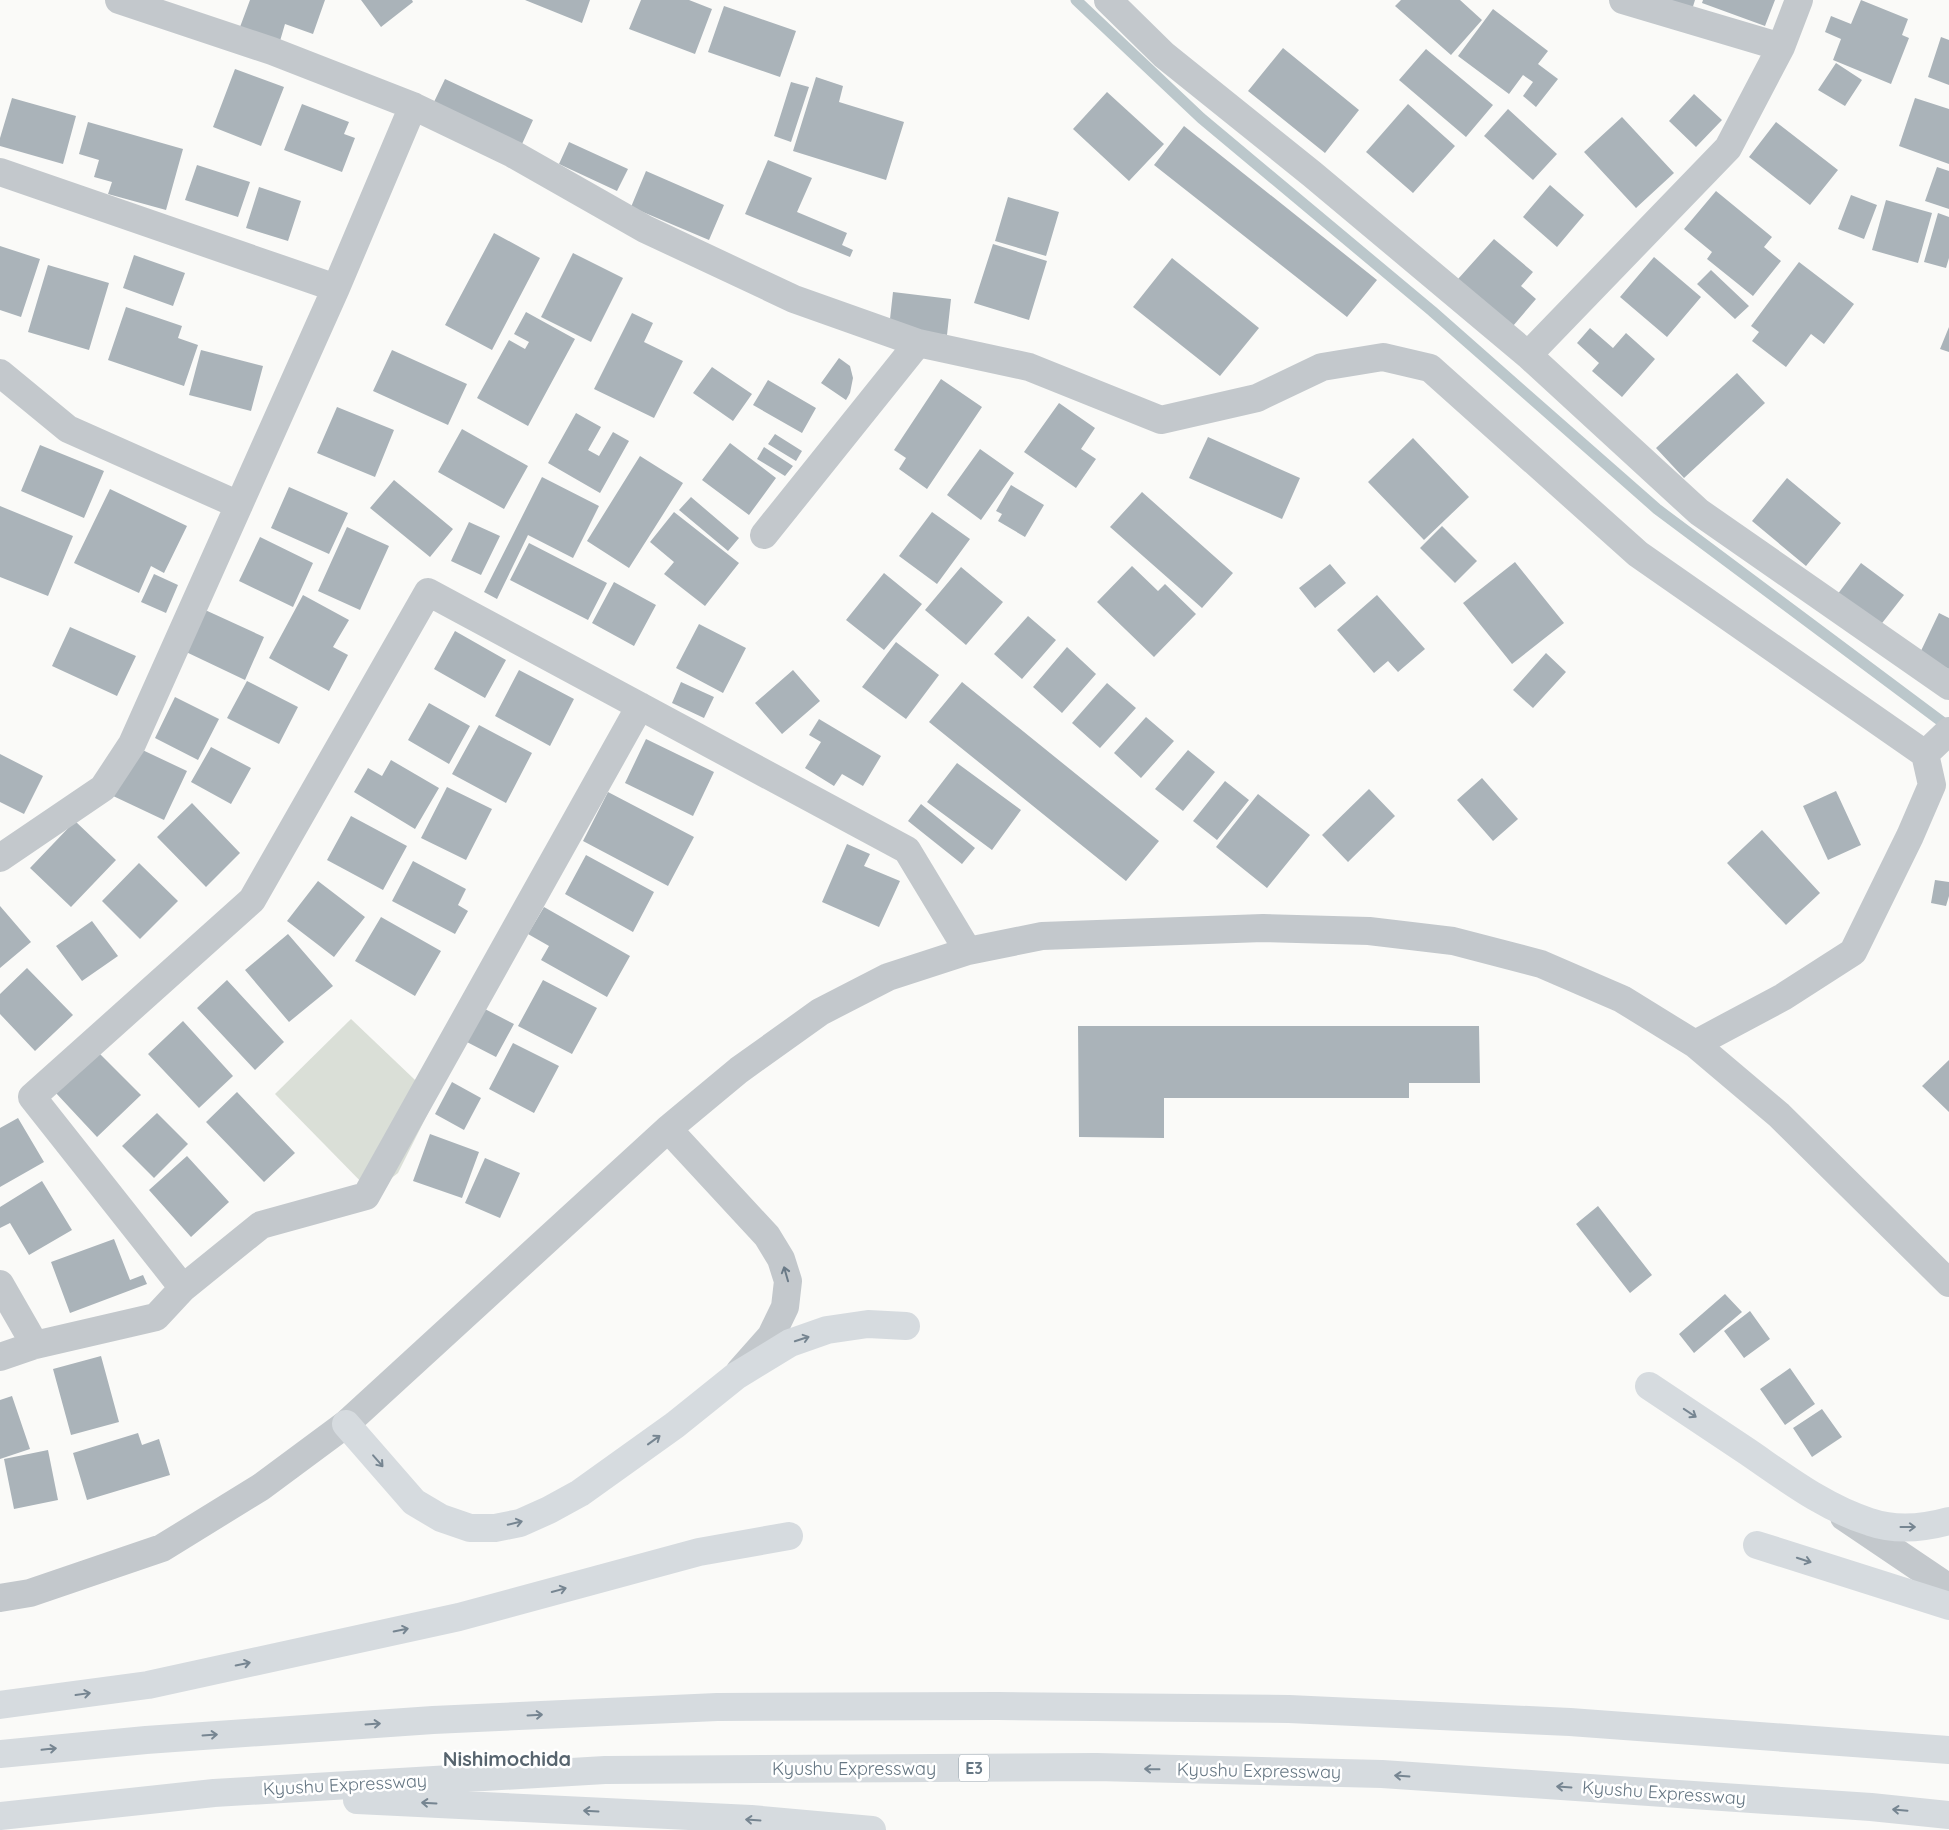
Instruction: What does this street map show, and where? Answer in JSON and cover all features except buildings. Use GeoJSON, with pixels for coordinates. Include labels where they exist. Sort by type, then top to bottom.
{"type":"FeatureCollection","features":[{"type":"Feature","properties":{"kind":"highway"},"geometry":{"type":"LineString","coordinates":[[346,1424],[414,1502],[441,1518],[463,1526],[470,1528],[495,1528],[520,1523],[580,1493],[674,1425],[736,1376],[790,1343],[827,1330],[868,1324],[906,1326]]}},
{"type":"Feature","properties":{"kind":"highway"},"geometry":{"type":"LineString","coordinates":[[1649,1386],[1784,1477],[1838,1510],[1872,1523],[1901,1528],[1928,1527],[1949,1521]]}},
{"type":"Feature","properties":{"kind":"highway"},"geometry":{"type":"LineString","coordinates":[[0,1705],[158,1683],[459,1617],[699,1552],[789,1536]]}},
{"type":"Feature","properties":{"kind":"highway"},"geometry":{"type":"LineString","coordinates":[[1757,1545],[1949,1606]]}},
{"type":"Feature","properties":{"kind":"highway"},"geometry":{"type":"LineString","coordinates":[[0,1754],[146,1740],[443,1720],[717,1707],[969,1706],[1289,1709],[1570,1722],[1949,1750]]}},
{"type":"Feature","properties":{"kind":"highway","name":"Kyushu Expressway"},"geometry":{"type":"LineString","coordinates":[[0,1816],[214,1793],[605,1770],[1096,1767],[1382,1774],[1949,1815]]}},
{"type":"Feature","properties":{"kind":"highway"},"geometry":{"type":"LineString","coordinates":[[214,1793],[751,1819],[872,1830]]}},
{"type":"Feature","properties":{"kind":"street"},"geometry":{"type":"LineString","coordinates":[[119,0],[272,51],[413,106],[513,154],[645,229],[794,299],[918,343],[1029,367],[1160,420],[1257,398],[1322,367],[1384,357],[1430,368],[1638,554],[1925,754],[1932,785],[1910,836],[1853,952],[1783,997],[1695,1044]]}},
{"type":"Feature","properties":{"kind":"street"},"geometry":{"type":"LineString","coordinates":[[1108,0],[1164,55],[1312,174],[1528,355],[1698,512],[1949,686]]}},
{"type":"Feature","properties":{"kind":"street"},"geometry":{"type":"LineString","coordinates":[[1623,0],[1781,48]]}},
{"type":"Feature","properties":{"kind":"street"},"geometry":{"type":"LineString","coordinates":[[1528,355],[1728,148],[1781,48],[1799,0]]}},
{"type":"Feature","properties":{"kind":"street"},"geometry":{"type":"LineString","coordinates":[[0,858],[104,788],[132,744],[336,288],[413,106]]}},
{"type":"Feature","properties":{"kind":"street"},"geometry":{"type":"LineString","coordinates":[[0,172],[336,288]]}},
{"type":"Feature","properties":{"kind":"street"},"geometry":{"type":"LineString","coordinates":[[764,535],[918,343]]}},
{"type":"Feature","properties":{"kind":"street"},"geometry":{"type":"LineString","coordinates":[[0,373],[68,429],[239,504]]}},
{"type":"Feature","properties":{"kind":"street"},"geometry":{"type":"LineString","coordinates":[[183,1288],[32,1096],[252,900],[428,592],[907,850],[968,951]]}},
{"type":"Feature","properties":{"kind":"street"},"geometry":{"type":"LineString","coordinates":[[0,1358],[35,1345],[156,1317],[183,1288],[261,1225],[366,1196],[640,706]]}},
{"type":"Feature","properties":{"kind":"street"},"geometry":{"type":"LineString","coordinates":[[1925,754],[1949,731]]}},
{"type":"Feature","properties":{"kind":"street"},"geometry":{"type":"LineString","coordinates":[[0,1598],[30,1594],[162,1548],[261,1487],[346,1424],[668,1129],[739,1070],[820,1012],[888,977],[968,951],[1042,936],[1263,928],[1369,931],[1453,941],[1541,964],[1622,999],[1695,1044],[1779,1115],[1949,1283]]}},
{"type":"Feature","properties":{"kind":"street"},"geometry":{"type":"LineString","coordinates":[[668,1129],[766,1236],[781,1258],[788,1281],[785,1307],[770,1336],[736,1376]]}},
{"type":"Feature","properties":{"kind":"street"},"geometry":{"type":"LineString","coordinates":[[0,1284],[35,1345]]}},
{"type":"Feature","properties":{"kind":"street"},"geometry":{"type":"LineString","coordinates":[[1784,1477],[1949,1588]]}},
{"type":"Feature","properties":{"kind":"shaded area"},"geometry":{"type":"Polygon","coordinates":[[[351,1019],[435,1099],[398,1173],[372,1193],[275,1094],[351,1019]]]}},
{"type":"Feature","properties":{"kind":"waterway"},"geometry":{"type":"LineString","coordinates":[[1076,0],[1201,118],[1432,311],[1657,509],[1949,727]]}},
{"type":"Feature","properties":{"kind":"district","name":"Nishimochida"},"geometry":{"type":"Point","coordinates":[507,1759]}}]}
